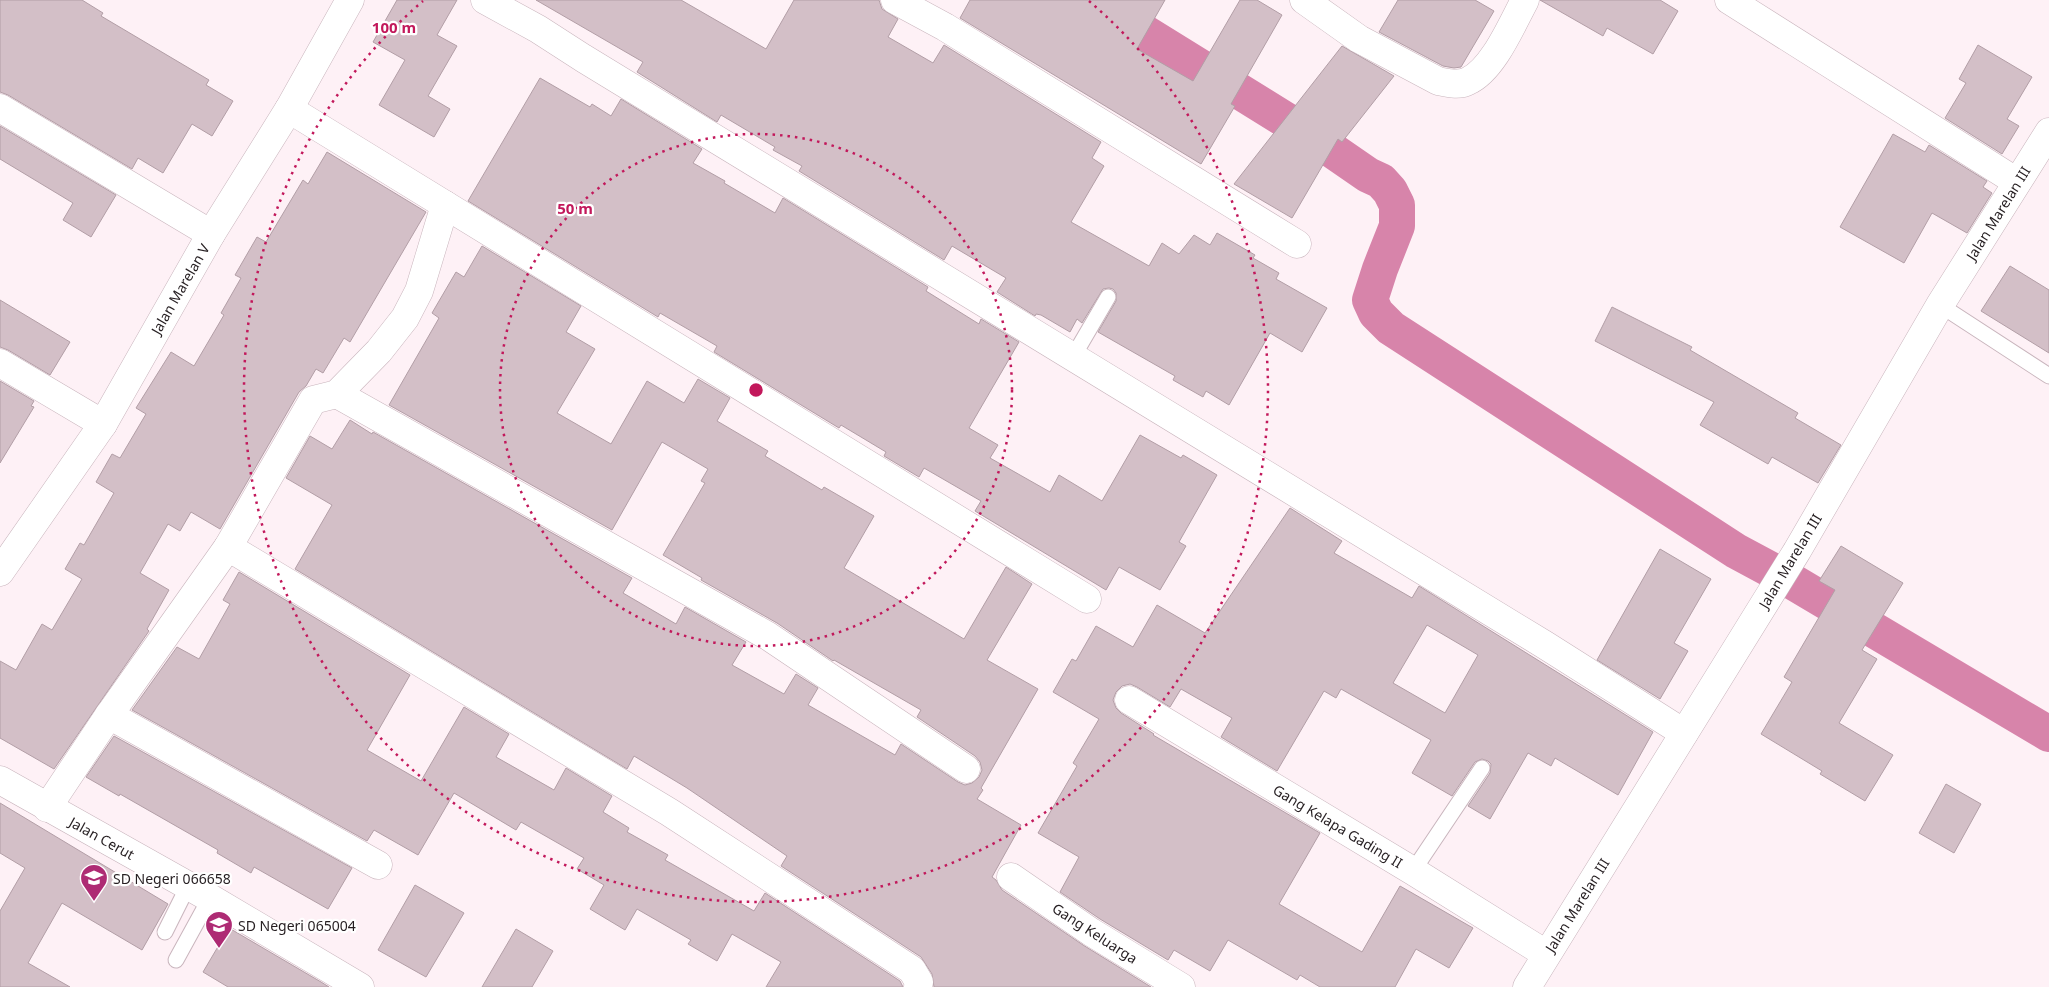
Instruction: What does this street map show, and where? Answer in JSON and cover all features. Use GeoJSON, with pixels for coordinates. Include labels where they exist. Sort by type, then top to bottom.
{"type":"FeatureCollection","features":[{"type":"Feature","properties":{"kind":"street","name":"Jalan Marelan V"},"geometry":{"type":"LineString","coordinates":[[0,572],[103,424],[211,234],[289,109],[350,0]]}},
{"type":"Feature","properties":{"kind":"street"},"geometry":{"type":"LineString","coordinates":[[484,0],[538,29],[1545,645],[1684,733]]}},
{"type":"Feature","properties":{"kind":"street"},"geometry":{"type":"LineString","coordinates":[[895,0],[944,27],[1297,244]]}},
{"type":"Feature","properties":{"kind":"street"},"geometry":{"type":"LineString","coordinates":[[1304,0],[1360,39],[1438,81],[1451,84],[1467,82],[1481,74],[1525,0]]}},
{"type":"Feature","properties":{"kind":"street"},"geometry":{"type":"LineString","coordinates":[[1729,0],[2017,182]]}},
{"type":"Feature","properties":{"kind":"street"},"geometry":{"type":"LineString","coordinates":[[0,108],[211,234]]}},
{"type":"Feature","properties":{"kind":"street"},"geometry":{"type":"LineString","coordinates":[[289,109],[1087,599]]}},
{"type":"Feature","properties":{"kind":"street","name":"Jalan Marelan III"},"geometry":{"type":"LineString","coordinates":[[1527,987],[1797,551],[1940,305],[2049,132]]}},
{"type":"Feature","properties":{"kind":"street"},"geometry":{"type":"LineString","coordinates":[[48,808],[109,715],[228,547],[313,400],[336,394],[379,351],[405,318],[419,291],[445,204]]}},
{"type":"Feature","properties":{"kind":"street"},"geometry":{"type":"LineString","coordinates":[[0,363],[103,424]]}},
{"type":"Feature","properties":{"kind":"street"},"geometry":{"type":"LineString","coordinates":[[336,394],[768,636],[966,769]]}},
{"type":"Feature","properties":{"kind":"street"},"geometry":{"type":"LineString","coordinates":[[228,547],[668,812],[915,979]]}},
{"type":"Feature","properties":{"kind":"street","name":"Gang Kelapa Gading II"},"geometry":{"type":"LineString","coordinates":[[1128,700],[1413,870],[1546,954]]}},
{"type":"Feature","properties":{"kind":"street"},"geometry":{"type":"LineString","coordinates":[[109,715],[378,864]]}},
{"type":"Feature","properties":{"kind":"street","name":"Jalan Cerut"},"geometry":{"type":"LineString","coordinates":[[0,780],[199,892],[360,987]]}},
{"type":"Feature","properties":{"kind":"street","name":"Gang Keluarga"},"geometry":{"type":"LineString","coordinates":[[1011,877],[1091,932],[1181,987]]}},
{"type":"Feature","properties":{"kind":"lane"},"geometry":{"type":"LineString","coordinates":[[1073,357],[1108,297]]}},
{"type":"Feature","properties":{"kind":"lane"},"geometry":{"type":"LineString","coordinates":[[1940,305],[2049,376]]}},
{"type":"Feature","properties":{"kind":"lane"},"geometry":{"type":"LineString","coordinates":[[1413,870],[1482,768]]}},
{"type":"Feature","properties":{"kind":"lane"},"geometry":{"type":"LineString","coordinates":[[165,932],[199,892]]}},
{"type":"Feature","properties":{"kind":"lane"},"geometry":{"type":"LineString","coordinates":[[176,960],[199,892]]}},
{"type":"Feature","properties":{"kind":"building"},"geometry":{"type":"Polygon","coordinates":[[[0,0],[82,0],[103,13],[101,16],[209,80],[206,85],[233,101],[212,136],[192,124],[163,173],[138,158],[132,169],[0,92],[0,0]]]}},
{"type":"Feature","properties":{"kind":"building"},"geometry":{"type":"Polygon","coordinates":[[[397,0],[457,0],[437,35],[457,46],[428,96],[450,109],[434,137],[379,105],[405,60],[373,42],[397,0]]]}},
{"type":"Feature","properties":{"kind":"building"},"geometry":{"type":"Polygon","coordinates":[[[536,0],[681,0],[766,49],[794,0],[879,0],[882,9],[898,19],[888,37],[933,63],[944,45],[1101,142],[1092,158],[1104,166],[1071,222],[1149,266],[1162,243],[1179,254],[1194,235],[1210,245],[1217,233],[1255,255],[1253,258],[1279,273],[1276,279],[1327,308],[1302,352],[1270,333],[1229,405],[1206,391],[1203,397],[1173,380],[1175,376],[1098,332],[1116,301],[1116,293],[1113,289],[1103,289],[1082,323],[1077,319],[1070,332],[1041,315],[1036,314],[1035,316],[997,292],[1006,278],[952,246],[944,260],[799,171],[802,166],[773,150],[775,147],[721,115],[717,122],[637,72],[643,62],[536,0]]]}},
{"type":"Feature","properties":{"kind":"building"},"geometry":{"type":"Polygon","coordinates":[[[970,0],[1165,0],[1137,49],[1193,81],[1240,0],[1257,0],[1282,15],[1231,104],[1235,106],[1201,164],[960,18],[970,0]]]}},
{"type":"Feature","properties":{"kind":"building"},"geometry":{"type":"Polygon","coordinates":[[[1398,0],[1475,0],[1494,11],[1461,67],[1454,68],[1443,66],[1379,32],[1398,0]]]}},
{"type":"Feature","properties":{"kind":"building"},"geometry":{"type":"Polygon","coordinates":[[[1540,0],[1660,0],[1678,11],[1653,54],[1607,28],[1603,36],[1540,0]]]}},
{"type":"Feature","properties":{"kind":"building"},"geometry":{"type":"Polygon","coordinates":[[[1978,45],[2032,77],[2007,119],[2019,126],[2002,154],[1945,118],[1966,83],[1959,79],[1978,45]]]}},
{"type":"Feature","properties":{"kind":"building"},"geometry":{"type":"Polygon","coordinates":[[[1342,46],[1394,76],[1342,142],[1338,139],[1292,218],[1234,184],[1342,46]]]}},
{"type":"Feature","properties":{"kind":"building"},"geometry":{"type":"Polygon","coordinates":[[[540,78],[590,107],[592,104],[611,116],[621,99],[702,149],[693,163],[725,181],[724,183],[775,213],[783,198],[928,287],[926,291],[979,324],[981,319],[1019,342],[969,428],[998,445],[990,458],[1050,492],[1059,475],[1102,501],[1140,435],[1181,458],[1183,455],[1217,475],[1179,542],[1186,546],[1160,590],[1119,567],[1106,590],[975,511],[981,501],[924,468],[919,477],[884,456],[886,452],[841,425],[839,428],[714,352],[717,346],[660,313],[658,317],[468,201],[540,78]]]}},
{"type":"Feature","properties":{"kind":"building"},"geometry":{"type":"Polygon","coordinates":[[[0,126],[116,195],[91,237],[63,220],[73,203],[0,159],[0,126]]]}},
{"type":"Feature","properties":{"kind":"building"},"geometry":{"type":"Polygon","coordinates":[[[1893,134],[1925,152],[1929,145],[1987,181],[1983,187],[1992,193],[1967,233],[1932,213],[1904,263],[1840,227],[1893,134]]]}},
{"type":"Feature","properties":{"kind":"building"},"geometry":{"type":"Polygon","coordinates":[[[327,152],[426,212],[350,342],[344,338],[323,373],[316,369],[306,386],[299,392],[220,529],[191,512],[180,531],[168,524],[140,573],[169,590],[147,629],[149,631],[54,769],[0,738],[0,661],[16,670],[42,624],[52,630],[82,579],[65,569],[80,543],[84,545],[114,493],[96,482],[112,454],[120,458],[146,414],[136,408],[171,352],[194,366],[224,315],[221,313],[241,278],[235,275],[257,237],[266,242],[303,180],[308,184],[327,152]]]}},
{"type":"Feature","properties":{"kind":"building"},"geometry":{"type":"Polygon","coordinates":[[[482,246],[581,306],[566,332],[595,349],[557,413],[611,444],[647,381],[684,403],[698,379],[730,398],[717,421],[768,451],[765,456],[822,490],[824,487],[874,516],[844,568],[964,639],[1006,567],[1032,584],[987,660],[1038,689],[981,788],[983,790],[977,799],[1021,825],[992,877],[1002,890],[1083,945],[1151,987],[934,987],[932,974],[921,957],[781,866],[787,856],[687,788],[634,756],[627,769],[295,569],[332,505],[286,478],[310,436],[332,449],[350,420],[632,578],[623,593],[676,624],[685,607],[746,642],[732,665],[784,694],[796,674],[818,688],[808,705],[895,755],[901,744],[965,785],[972,783],[979,777],[982,770],[980,762],[975,756],[917,717],[921,710],[833,661],[777,623],[701,580],[702,578],[663,555],[705,483],[701,481],[708,469],[662,442],[612,530],[389,405],[439,318],[432,313],[456,272],[464,277],[482,246]]]}},
{"type":"Feature","properties":{"kind":"building"},"geometry":{"type":"Polygon","coordinates":[[[2010,266],[2049,290],[2049,353],[1981,311],[2010,266]]]}},
{"type":"Feature","properties":{"kind":"building"},"geometry":{"type":"Polygon","coordinates":[[[0,300],[70,342],[50,375],[0,347],[0,300]]]}},
{"type":"Feature","properties":{"kind":"building"},"geometry":{"type":"Polygon","coordinates":[[[1612,307],[1692,347],[1690,350],[1798,413],[1795,418],[1841,445],[1818,483],[1772,457],[1768,464],[1700,425],[1714,402],[1595,341],[1612,307]]]}},
{"type":"Feature","properties":{"kind":"building"},"geometry":{"type":"Polygon","coordinates":[[[0,381],[34,401],[31,406],[34,407],[0,463],[0,381]]]}},
{"type":"Feature","properties":{"kind":"building"},"geometry":{"type":"Polygon","coordinates":[[[1290,508],[1342,541],[1334,553],[1412,598],[1419,586],[1653,732],[1618,795],[1555,758],[1551,766],[1528,753],[1490,819],[1468,806],[1490,773],[1491,764],[1488,761],[1482,759],[1475,762],[1452,796],[1412,773],[1431,740],[1341,689],[1336,698],[1324,691],[1277,771],[1221,737],[1232,718],[1181,689],[1170,707],[1137,687],[1130,684],[1122,686],[1116,692],[1113,700],[1116,708],[1121,713],[1153,735],[1320,833],[1279,904],[1362,952],[1400,886],[1473,928],[1449,968],[1416,949],[1395,987],[1320,987],[1300,975],[1297,980],[1228,940],[1210,971],[1174,950],[1168,960],[1100,919],[1060,892],[1079,857],[1038,833],[1077,766],[1073,763],[1099,719],[1053,692],[1072,659],[1076,661],[1096,626],[1133,647],[1157,605],[1205,633],[1290,508]],[[1427,625],[1393,683],[1445,713],[1478,655],[1427,625]]]}},
{"type":"Feature","properties":{"kind":"building"},"geometry":{"type":"Polygon","coordinates":[[[1841,546],[1903,583],[1862,650],[1877,659],[1839,723],[1893,755],[1865,801],[1820,774],[1822,771],[1761,734],[1792,682],[1784,677],[1835,590],[1819,581],[1841,546]]]}},
{"type":"Feature","properties":{"kind":"building"},"geometry":{"type":"Polygon","coordinates":[[[1660,549],[1711,579],[1674,643],[1688,651],[1660,699],[1597,660],[1660,549]]]}},
{"type":"Feature","properties":{"kind":"building"},"geometry":{"type":"Polygon","coordinates":[[[239,572],[410,675],[367,750],[421,781],[464,707],[509,734],[496,757],[554,790],[566,768],[612,796],[603,812],[629,828],[627,832],[668,855],[665,860],[754,911],[765,893],[900,981],[903,987],[766,987],[781,962],[732,934],[717,961],[688,944],[691,940],[637,909],[625,930],[590,909],[604,885],[577,869],[584,858],[521,822],[516,830],[454,793],[418,855],[374,830],[367,841],[132,710],[177,647],[199,659],[230,604],[223,600],[239,572]]]}},
{"type":"Feature","properties":{"kind":"building"},"geometry":{"type":"Polygon","coordinates":[[[114,736],[352,868],[328,909],[254,867],[251,873],[217,853],[218,850],[120,794],[119,796],[86,777],[114,736]]]}},
{"type":"Feature","properties":{"kind":"building"},"geometry":{"type":"Polygon","coordinates":[[[1946,784],[1981,804],[1954,853],[1919,833],[1946,784]]]}},
{"type":"Feature","properties":{"kind":"building"},"geometry":{"type":"Polygon","coordinates":[[[0,803],[168,904],[142,950],[62,903],[28,963],[70,987],[0,987],[0,911],[25,868],[0,853],[0,803]]]}},
{"type":"Feature","properties":{"kind":"building"},"geometry":{"type":"Polygon","coordinates":[[[415,885],[464,913],[426,977],[378,950],[415,885]]]}},
{"type":"Feature","properties":{"kind":"building"},"geometry":{"type":"Polygon","coordinates":[[[229,928],[329,987],[228,987],[203,972],[229,928]]]}},
{"type":"Feature","properties":{"kind":"building"},"geometry":{"type":"Polygon","coordinates":[[[516,929],[553,951],[532,987],[482,987],[516,929]]]}},
{"type":"Feature","properties":{"kind":"waterway"},"geometry":{"type":"LineString","coordinates":[[1092,0],[1310,135],[1368,175],[1381,181],[1390,191],[1397,205],[1397,226],[1370,300],[1376,313],[1391,328],[1736,551],[1788,579],[2049,734]]}},
{"type":"Feature","properties":{"kind":"place","name":"SD Negeri 066658"},"geometry":{"type":"Point","coordinates":[94,902]}},
{"type":"Feature","properties":{"kind":"place","name":"SD Negeri 065004"},"geometry":{"type":"Point","coordinates":[219,949]}}]}
